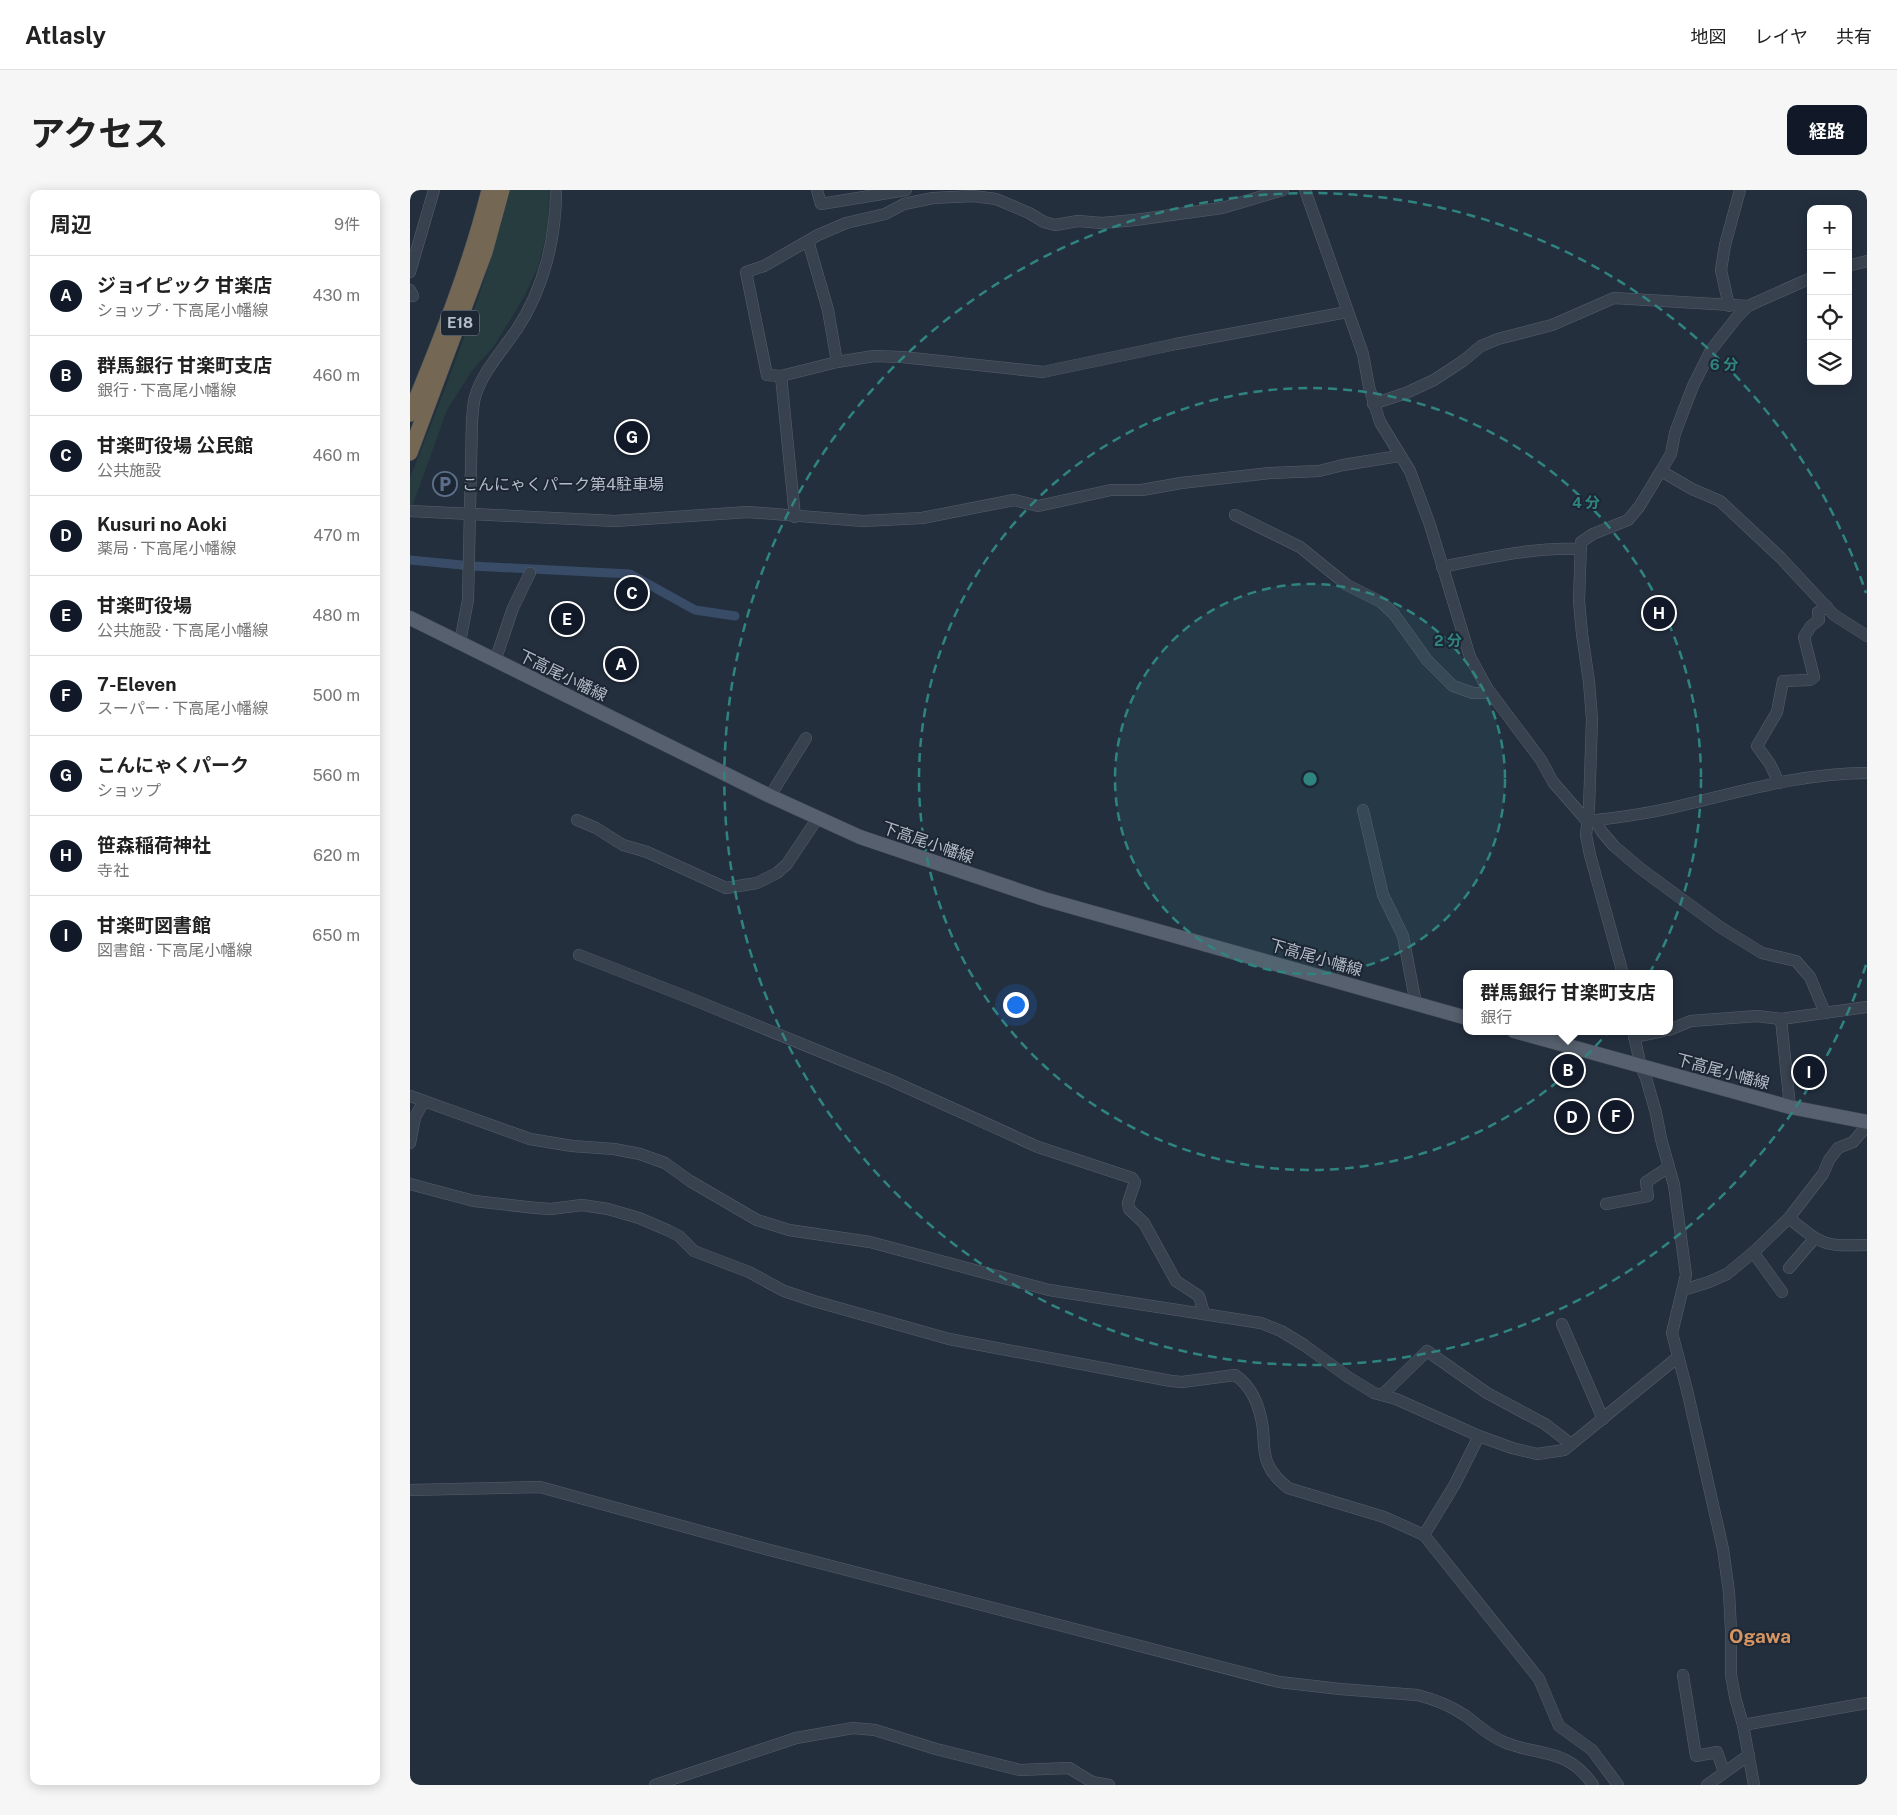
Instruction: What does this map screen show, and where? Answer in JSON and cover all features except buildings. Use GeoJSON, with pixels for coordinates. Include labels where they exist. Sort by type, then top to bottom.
{"type":"FeatureCollection","features":[{"type":"Feature","properties":{"kind":"highway","name":"E18"},"geometry":{"type":"LineString","coordinates":[[410,414],[460,286],[489,190]]}},
{"type":"Feature","properties":{"kind":"highway","name":"E18"},"geometry":{"type":"LineString","coordinates":[[410,452],[485,252],[502,190]]}},
{"type":"Feature","properties":{"kind":"main road","name":"下高尾小幡線"},"geometry":{"type":"LineString","coordinates":[[410,618],[817,819],[877,843],[1044,899],[1463,1017]]}},
{"type":"Feature","properties":{"kind":"main road","name":"下高尾小幡線"},"geometry":{"type":"LineString","coordinates":[[1528,1035],[1790,1107],[1867,1122]]}},
{"type":"Feature","properties":{"kind":"street"},"geometry":{"type":"LineString","coordinates":[[410,272],[434,190]]}},
{"type":"Feature","properties":{"kind":"street"},"geometry":{"type":"LineString","coordinates":[[460,642],[468,600],[472,420],[475,397],[485,376],[522,321],[540,282],[548,261],[556,190]]}},
{"type":"Feature","properties":{"kind":"street"},"geometry":{"type":"LineString","coordinates":[[817,190],[821,204],[869,193],[906,190]]}},
{"type":"Feature","properties":{"kind":"street"},"geometry":{"type":"LineString","coordinates":[[1283,190],[1222,208],[1135,220],[1102,223],[1078,221],[1054,225],[996,199],[929,194],[885,214],[846,223],[818,235],[764,266],[746,272],[767,375],[781,376],[837,362],[874,356],[902,357],[1043,372],[1176,344],[1348,312]]}},
{"type":"Feature","properties":{"kind":"street"},"geometry":{"type":"LineString","coordinates":[[1305,190],[1363,354],[1380,422],[1399,456],[1410,471],[1430,525],[1470,657],[1490,693],[1541,760],[1553,782],[1614,846],[1641,869],[1720,927],[1762,953],[1796,961],[1810,977],[1825,1013]]}},
{"type":"Feature","properties":{"kind":"street"},"geometry":{"type":"LineString","coordinates":[[1729,306],[1721,270],[1725,245],[1740,190]]}},
{"type":"Feature","properties":{"kind":"street"},"geometry":{"type":"LineString","coordinates":[[808,241],[828,310],[837,362]]}},
{"type":"Feature","properties":{"kind":"street"},"geometry":{"type":"LineString","coordinates":[[1852,265],[1867,261]]}},
{"type":"Feature","properties":{"kind":"street"},"geometry":{"type":"LineString","coordinates":[[1374,404],[1406,393],[1434,380],[1482,346],[1498,339],[1552,325],[1614,298],[1748,306],[1807,280]]}},
{"type":"Feature","properties":{"kind":"street"},"geometry":{"type":"LineString","coordinates":[[1622,970],[1586,835],[1591,821],[1589,808],[1592,719],[1590,682],[1579,601],[1581,588],[1581,542],[1586,537],[1628,520],[1638,507],[1671,454],[1675,433],[1693,386],[1711,350],[1748,306]]}},
{"type":"Feature","properties":{"kind":"street"},"geometry":{"type":"LineString","coordinates":[[781,376],[795,517]]}},
{"type":"Feature","properties":{"kind":"street"},"geometry":{"type":"LineString","coordinates":[[410,511],[615,521],[748,512],[863,521],[922,518],[1014,500],[1038,506],[1111,490],[1142,490],[1181,483],[1270,473],[1319,470],[1343,464],[1399,456]]}},
{"type":"Feature","properties":{"kind":"street"},"geometry":{"type":"LineString","coordinates":[[1661,471],[1692,489],[1720,500],[1780,557],[1834,615],[1867,636]]}},
{"type":"Feature","properties":{"kind":"street"},"geometry":{"type":"LineString","coordinates":[[1235,516],[1300,547],[1347,585],[1381,602],[1394,614],[1427,660],[1453,686],[1473,694],[1490,693]]}},
{"type":"Feature","properties":{"kind":"street"},"geometry":{"type":"LineString","coordinates":[[1442,567],[1502,555],[1556,548],[1580,549]]}},
{"type":"Feature","properties":{"kind":"street"},"geometry":{"type":"LineString","coordinates":[[495,661],[513,608],[530,573]]}},
{"type":"Feature","properties":{"kind":"street"},"geometry":{"type":"LineString","coordinates":[[1778,783],[1773,770],[1757,746],[1777,712],[1783,681],[1810,680],[1814,677],[1804,637],[1811,626],[1819,620],[1818,612],[1827,607]]}},
{"type":"Feature","properties":{"kind":"street"},"geometry":{"type":"LineString","coordinates":[[770,796],[806,738]]}},
{"type":"Feature","properties":{"kind":"street"},"geometry":{"type":"LineString","coordinates":[[1591,821],[1669,808],[1778,783],[1839,773],[1867,773]]}},
{"type":"Feature","properties":{"kind":"street"},"geometry":{"type":"LineString","coordinates":[[1363,810],[1383,895],[1403,936],[1416,1004]]}},
{"type":"Feature","properties":{"kind":"street"},"geometry":{"type":"LineString","coordinates":[[577,820],[596,828],[622,845],[647,852],[726,888],[757,883],[776,873],[787,864],[817,819]]}},
{"type":"Feature","properties":{"kind":"street"},"geometry":{"type":"LineString","coordinates":[[579,955],[890,1080],[1038,1148],[1132,1178],[1135,1182],[1128,1203],[1129,1209],[1144,1223],[1176,1281],[1199,1296],[1204,1313]]}},
{"type":"Feature","properties":{"kind":"street"},"geometry":{"type":"LineString","coordinates":[[1673,1028],[1691,1021],[1757,1016],[1780,1019],[1867,1006]]}},
{"type":"Feature","properties":{"kind":"street"},"geometry":{"type":"LineString","coordinates":[[1780,1019],[1790,1107]]}},
{"type":"Feature","properties":{"kind":"street"},"geometry":{"type":"LineString","coordinates":[[1633,1035],[1674,1184],[1686,1275],[1672,1333],[1687,1390],[1723,1549],[1732,1631],[1731,1675],[1743,1725],[1754,1785]]}},
{"type":"Feature","properties":{"kind":"street"},"geometry":{"type":"LineString","coordinates":[[410,1096],[530,1139],[640,1154],[665,1163],[690,1181],[757,1220],[789,1230],[870,1242],[1049,1290],[1260,1323],[1281,1331],[1304,1345],[1348,1377],[1374,1393],[1396,1399],[1479,1436],[1512,1448],[1537,1454],[1564,1450],[1678,1357]]}},
{"type":"Feature","properties":{"kind":"street"},"geometry":{"type":"LineString","coordinates":[[410,1143],[416,1117],[424,1101]]}},
{"type":"Feature","properties":{"kind":"street"},"geometry":{"type":"LineString","coordinates":[[1683,1290],[1701,1286],[1727,1274],[1753,1252],[1790,1218],[1822,1174],[1838,1148],[1853,1142],[1867,1126]]}},
{"type":"Feature","properties":{"kind":"street"},"geometry":{"type":"LineString","coordinates":[[1606,1204],[1648,1196],[1646,1182],[1669,1166]]}},
{"type":"Feature","properties":{"kind":"street"},"geometry":{"type":"LineString","coordinates":[[410,1184],[474,1201],[551,1209],[582,1205],[608,1209],[639,1218],[667,1230],[679,1236],[694,1251],[749,1272],[784,1291],[949,1339],[1172,1381],[1182,1382],[1235,1375],[1250,1389],[1257,1403],[1263,1428],[1263,1442],[1267,1463],[1277,1478],[1288,1488],[1384,1518],[1424,1535],[1539,1679],[1559,1726],[1592,1750],[1618,1785]]}},
{"type":"Feature","properties":{"kind":"street"},"geometry":{"type":"LineString","coordinates":[[1790,1218],[1814,1239],[1832,1245],[1867,1245]]}},
{"type":"Feature","properties":{"kind":"street"},"geometry":{"type":"LineString","coordinates":[[1789,1268],[1814,1239]]}},
{"type":"Feature","properties":{"kind":"street"},"geometry":{"type":"LineString","coordinates":[[1753,1252],[1782,1292]]}},
{"type":"Feature","properties":{"kind":"street"},"geometry":{"type":"LineString","coordinates":[[1562,1324],[1603,1419]]}},
{"type":"Feature","properties":{"kind":"street"},"geometry":{"type":"LineString","coordinates":[[1382,1395],[1427,1351],[1487,1393],[1546,1424],[1571,1444]]}},
{"type":"Feature","properties":{"kind":"street"},"geometry":{"type":"LineString","coordinates":[[1424,1535],[1455,1484],[1479,1436]]}},
{"type":"Feature","properties":{"kind":"street"},"geometry":{"type":"LineString","coordinates":[[410,1490],[540,1487],[780,1553],[1279,1682],[1417,1695],[1464,1714],[1488,1733],[1504,1742],[1562,1757],[1575,1764],[1593,1785]]}},
{"type":"Feature","properties":{"kind":"street"},"geometry":{"type":"LineString","coordinates":[[1683,1675],[1696,1756],[1717,1752],[1724,1772]]}},
{"type":"Feature","properties":{"kind":"street"},"geometry":{"type":"LineString","coordinates":[[1743,1725],[1867,1703]]}},
{"type":"Feature","properties":{"kind":"street"},"geometry":{"type":"LineString","coordinates":[[655,1785],[796,1738],[853,1728],[875,1730],[936,1749],[1020,1770],[1069,1768],[1091,1783],[1110,1785]]}},
{"type":"Feature","properties":{"kind":"street"},"geometry":{"type":"LineString","coordinates":[[1707,1785],[1748,1755]]}},
{"type":"Feature","properties":{"kind":"green space"},"geometry":{"type":"Polygon","coordinates":[[[510,190],[549,190],[548,228],[538,267],[524,297],[494,346],[471,372],[447,410],[412,507],[410,506],[410,478],[478,300],[510,190]]]}},
{"type":"Feature","properties":{"kind":"waterway"},"geometry":{"type":"LineString","coordinates":[[410,560],[472,566],[630,574],[695,610],[735,616]]}},
{"type":"Feature","properties":{"kind":"place","name":"こんにゃくパーク"},"geometry":{"type":"Point","coordinates":[632,437]}},
{"type":"Feature","properties":{"kind":"place","name":"こんにゃくパーク第4駐車場"},"geometry":{"type":"Point","coordinates":[445,484]}},
{"type":"Feature","properties":{"kind":"place","name":"甘楽町役場 公民館"},"geometry":{"type":"Point","coordinates":[632,593]}},
{"type":"Feature","properties":{"kind":"place","name":"笹森稲荷神社"},"geometry":{"type":"Point","coordinates":[1659,613]}},
{"type":"Feature","properties":{"kind":"place","name":"甘楽町役場"},"geometry":{"type":"Point","coordinates":[567,619]}},
{"type":"Feature","properties":{"kind":"place","name":"ジョイピック 甘楽店"},"geometry":{"type":"Point","coordinates":[621,664]}},
{"type":"Feature","properties":{"kind":"place","name":"群馬銀行 甘楽町支店"},"geometry":{"type":"Point","coordinates":[1568,1070]}},
{"type":"Feature","properties":{"kind":"place","name":"甘楽町図書館"},"geometry":{"type":"Point","coordinates":[1809,1072]}},
{"type":"Feature","properties":{"kind":"place","name":"7-Eleven"},"geometry":{"type":"Point","coordinates":[1616,1116]}},
{"type":"Feature","properties":{"kind":"place","name":"Kusuri no Aoki"},"geometry":{"type":"Point","coordinates":[1572,1117]}},
{"type":"Feature","properties":{"kind":"district","name":"Ogawa"},"geometry":{"type":"Point","coordinates":[1760,1636]}}]}
